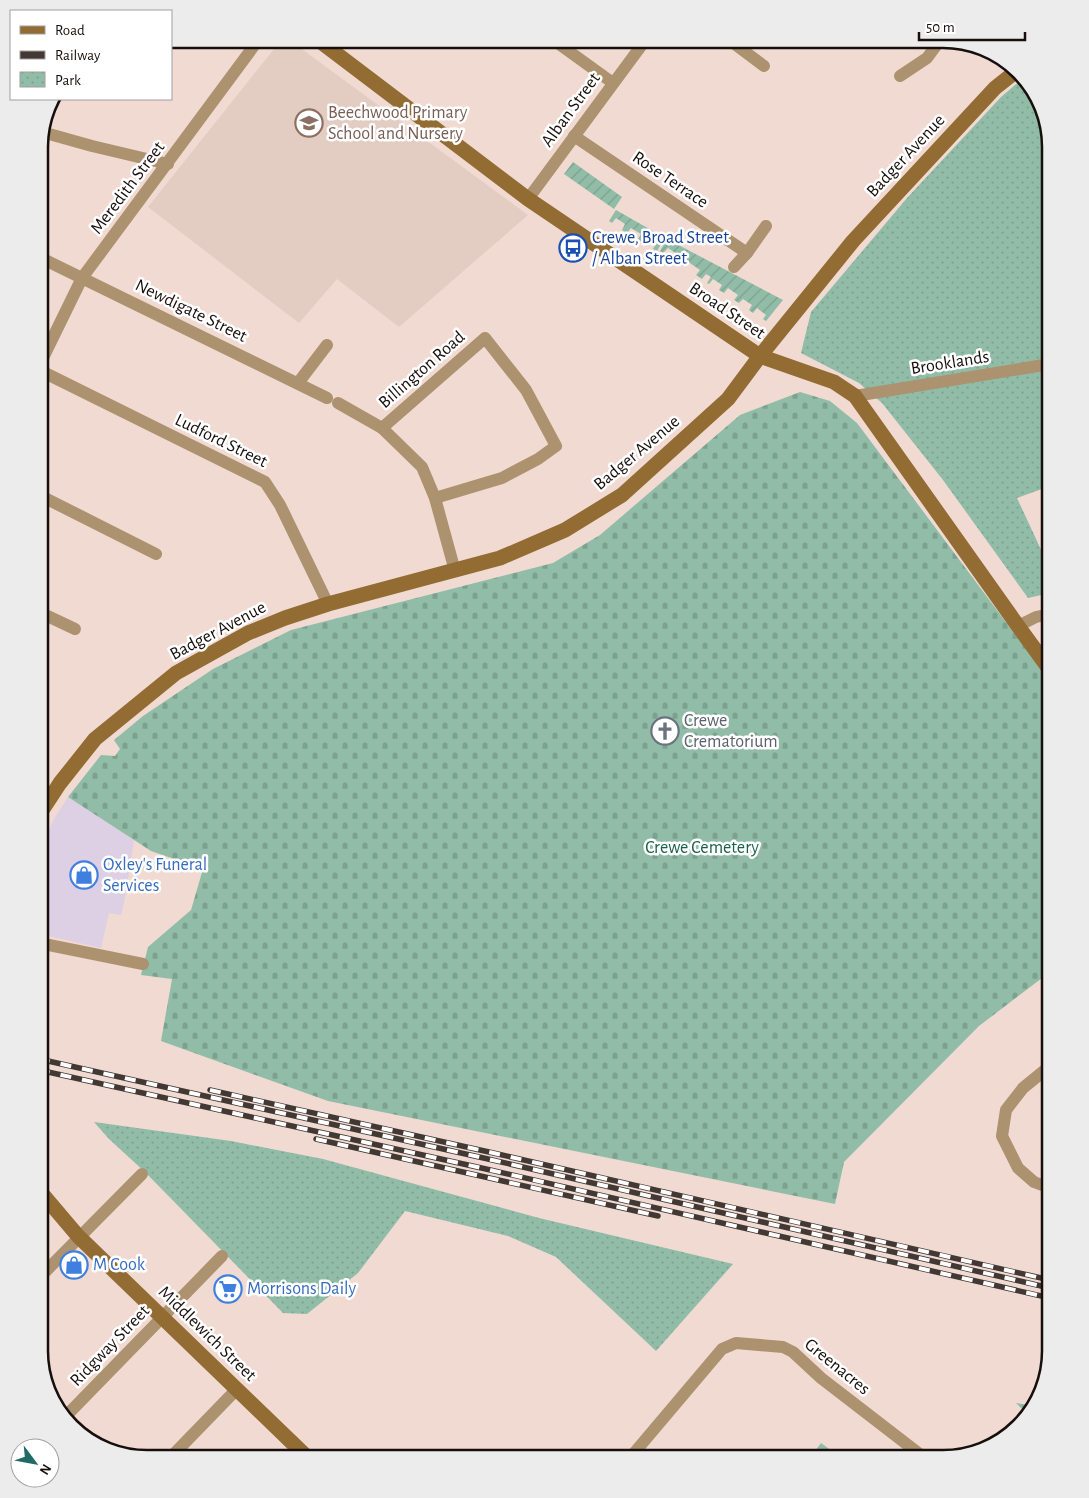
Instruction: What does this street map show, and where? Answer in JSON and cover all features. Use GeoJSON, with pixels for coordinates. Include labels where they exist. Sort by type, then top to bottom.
{"type":"FeatureCollection","features":[{"type":"Feature","properties":{"kind":"street","name":"Meredith Street"},"geometry":{"type":"LineString","coordinates":[[48,348],[82,278],[252,48]]}},
{"type":"Feature","properties":{"kind":"street","name":"Broad Street"},"geometry":{"type":"LineString","coordinates":[[331,48],[528,200],[760,356],[834,382],[855,396],[1042,659]]}},
{"type":"Feature","properties":{"kind":"street"},"geometry":{"type":"LineString","coordinates":[[564,48],[613,83]]}},
{"type":"Feature","properties":{"kind":"street","name":"Alban Street"},"geometry":{"type":"LineString","coordinates":[[528,200],[639,48]]}},
{"type":"Feature","properties":{"kind":"street"},"geometry":{"type":"LineString","coordinates":[[740,48],[764,66]]}},
{"type":"Feature","properties":{"kind":"street"},"geometry":{"type":"LineString","coordinates":[[900,76],[927,58],[935,48]]}},
{"type":"Feature","properties":{"kind":"street","name":"Badger Avenue"},"geometry":{"type":"LineString","coordinates":[[48,801],[95,739],[176,673],[248,632],[328,604],[500,558],[565,530],[622,495],[728,399],[760,356],[852,242],[995,88],[1011,76]]}},
{"type":"Feature","properties":{"kind":"street"},"geometry":{"type":"LineString","coordinates":[[48,134],[168,164]]}},
{"type":"Feature","properties":{"kind":"street","name":"Rose Terrace"},"geometry":{"type":"LineString","coordinates":[[574,136],[747,253]]}},
{"type":"Feature","properties":{"kind":"street"},"geometry":{"type":"LineString","coordinates":[[734,266],[747,253],[766,226]]}},
{"type":"Feature","properties":{"kind":"street","name":"Newdigate Street"},"geometry":{"type":"LineString","coordinates":[[48,261],[298,383],[382,428],[422,467],[435,498],[454,571]]}},
{"type":"Feature","properties":{"kind":"street","name":"Billington Road"},"geometry":{"type":"LineString","coordinates":[[382,428],[485,338],[526,390],[556,446],[538,459],[502,478],[435,498]]}},
{"type":"Feature","properties":{"kind":"street"},"geometry":{"type":"LineString","coordinates":[[298,383],[327,345]]}},
{"type":"Feature","properties":{"kind":"street","name":"Brooklands"},"geometry":{"type":"LineString","coordinates":[[855,396],[1042,365]]}},
{"type":"Feature","properties":{"kind":"street","name":"Ludford Street"},"geometry":{"type":"LineString","coordinates":[[48,374],[265,482],[280,505],[328,604]]}},
{"type":"Feature","properties":{"kind":"street"},"geometry":{"type":"LineString","coordinates":[[48,500],[156,554]]}},
{"type":"Feature","properties":{"kind":"street"},"geometry":{"type":"LineString","coordinates":[[48,616],[75,629]]}},
{"type":"Feature","properties":{"kind":"street"},"geometry":{"type":"LineString","coordinates":[[1018,626],[1042,616]]}},
{"type":"Feature","properties":{"kind":"street"},"geometry":{"type":"LineString","coordinates":[[48,946],[144,964]]}},
{"type":"Feature","properties":{"kind":"street"},"geometry":{"type":"LineString","coordinates":[[1042,1072],[1022,1088],[1006,1110],[1002,1136],[1018,1168],[1034,1182],[1042,1185]]}},
{"type":"Feature","properties":{"kind":"street"},"geometry":{"type":"LineString","coordinates":[[48,1268],[78,1236],[142,1174]]}},
{"type":"Feature","properties":{"kind":"street","name":"Middlewich Street"},"geometry":{"type":"LineString","coordinates":[[48,1201],[78,1236],[301,1450]]}},
{"type":"Feature","properties":{"kind":"street","name":"Ridgway Street"},"geometry":{"type":"LineString","coordinates":[[69,1413],[222,1256]]}},
{"type":"Feature","properties":{"kind":"street","name":"Greenacres"},"geometry":{"type":"LineString","coordinates":[[637,1450],[722,1349],[736,1343],[784,1348],[793,1352],[821,1378],[914,1450]]}},
{"type":"Feature","properties":{"kind":"street"},"geometry":{"type":"LineString","coordinates":[[178,1450],[237,1388]]}},
{"type":"Feature","properties":{"kind":"shaded area","name":"Beechwood Primary School and Nursery"},"geometry":{"type":"Polygon","coordinates":[[[275,48],[300,48],[528,215],[399,327],[337,279],[299,323],[148,207],[275,48]]]}},
{"type":"Feature","properties":{"kind":"shaded area","name":"Oxley's Funeral Services"},"geometry":{"type":"Polygon","coordinates":[[[68,797],[134,840],[121,915],[109,913],[101,948],[48,936],[48,832],[68,797]]]}},
{"type":"Feature","properties":{"kind":"green space"},"geometry":{"type":"Polygon","coordinates":[[[1018,83],[1021,86],[1034,109],[1041,134],[1042,147],[1042,489],[1017,498],[1042,552],[1042,595],[1028,598],[943,480],[882,403],[859,383],[801,353],[811,312],[907,198],[1001,97],[1018,83]]]}},
{"type":"Feature","properties":{"kind":"green space"},"geometry":{"type":"Polygon","coordinates":[[[573,162],[622,197],[614,209],[564,174],[573,162]]]}},
{"type":"Feature","properties":{"kind":"green space"},"geometry":{"type":"Polygon","coordinates":[[[616,210],[665,238],[657,251],[653,249],[656,244],[647,238],[643,243],[638,239],[641,234],[631,228],[627,233],[622,230],[625,224],[616,218],[612,223],[609,221],[616,210]]]}},
{"type":"Feature","properties":{"kind":"green space"},"geometry":{"type":"Polygon","coordinates":[[[667,239],[783,300],[766,321],[763,319],[766,315],[757,308],[753,313],[749,310],[752,305],[743,299],[739,303],[734,300],[738,295],[728,288],[724,293],[719,290],[722,285],[713,279],[709,284],[707,283],[711,277],[706,274],[702,279],[696,275],[700,270],[687,261],[683,266],[676,262],[680,256],[668,248],[663,253],[660,251],[667,239]]]}},
{"type":"Feature","properties":{"kind":"green space","name":"Crewe Cemetery"},"geometry":{"type":"Polygon","coordinates":[[[800,392],[830,401],[857,423],[1042,670],[1042,978],[979,1026],[844,1162],[835,1204],[328,1101],[161,1041],[172,979],[141,975],[148,947],[191,910],[203,869],[151,851],[68,797],[101,755],[115,756],[120,749],[114,740],[143,716],[213,669],[291,630],[553,563],[600,535],[740,415],[800,392]]]}},
{"type":"Feature","properties":{"kind":"green space"},"geometry":{"type":"Polygon","coordinates":[[[94,1122],[231,1141],[323,1159],[539,1218],[733,1264],[656,1351],[556,1257],[508,1236],[405,1211],[358,1273],[307,1314],[283,1313],[94,1122]]]}},
{"type":"Feature","properties":{"kind":"green space"},"geometry":{"type":"Polygon","coordinates":[[[1016,1403],[1026,1405],[1023,1410],[1016,1403]]]}},
{"type":"Feature","properties":{"kind":"green space"},"geometry":{"type":"Polygon","coordinates":[[[821,1443],[831,1450],[816,1450],[821,1443]]]}},
{"type":"Feature","properties":{"kind":"railway"},"geometry":{"type":"LineString","coordinates":[[48,1061],[488,1159],[1042,1286]]}},
{"type":"Feature","properties":{"kind":"railway"},"geometry":{"type":"LineString","coordinates":[[48,1072],[486,1169],[1042,1296]]}},
{"type":"Feature","properties":{"kind":"railway"},"geometry":{"type":"LineString","coordinates":[[210,1090],[1042,1278]]}},
{"type":"Feature","properties":{"kind":"railway"},"geometry":{"type":"LineString","coordinates":[[316,1139],[658,1216]]}},
{"type":"Feature","properties":{"kind":"place","name":"Beechwood Primary School and Nursery"},"geometry":{"type":"Point","coordinates":[309,123]}},
{"type":"Feature","properties":{"kind":"place","name":"Crewe, Broad Street / Alban Street"},"geometry":{"type":"Point","coordinates":[573,248]}},
{"type":"Feature","properties":{"kind":"place","name":"Crewe Crematorium"},"geometry":{"type":"Point","coordinates":[665,731]}},
{"type":"Feature","properties":{"kind":"place","name":"Oxley's Funeral Services"},"geometry":{"type":"Point","coordinates":[84,875]}},
{"type":"Feature","properties":{"kind":"place","name":"M Cook"},"geometry":{"type":"Point","coordinates":[74,1265]}},
{"type":"Feature","properties":{"kind":"place","name":"Morrisons Daily"},"geometry":{"type":"Point","coordinates":[228,1289]}}]}
